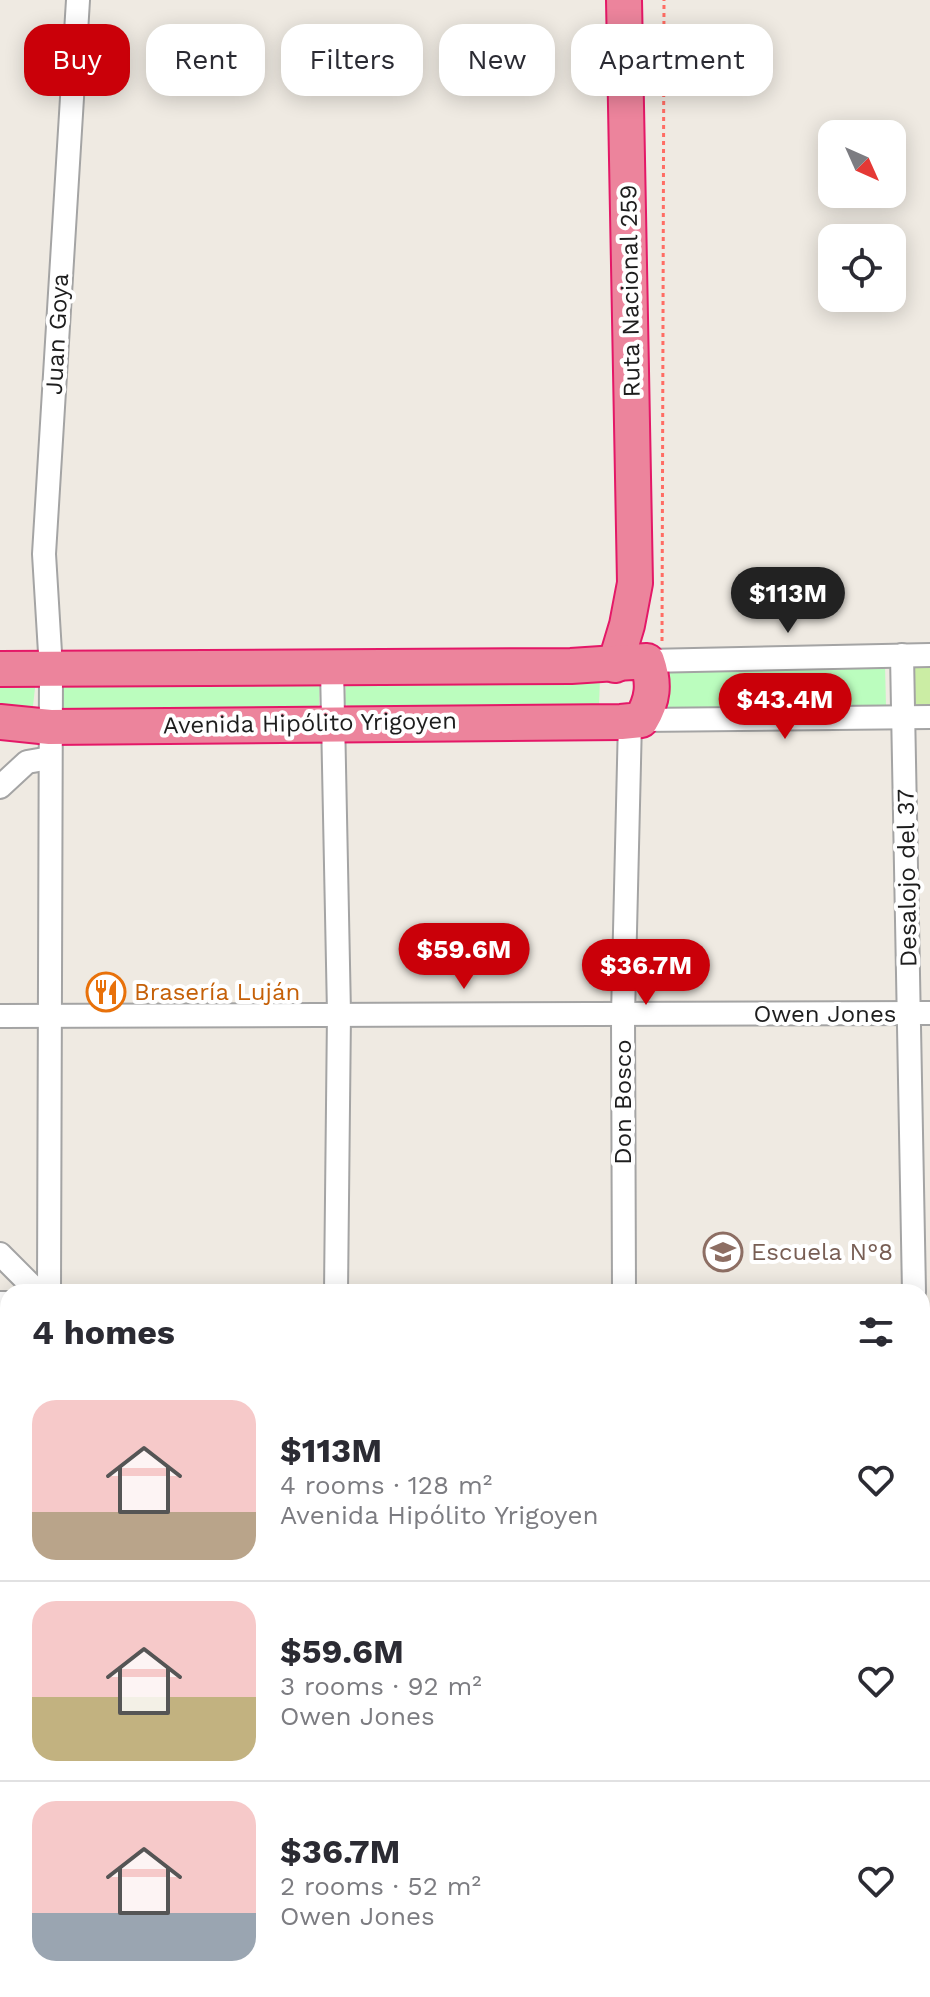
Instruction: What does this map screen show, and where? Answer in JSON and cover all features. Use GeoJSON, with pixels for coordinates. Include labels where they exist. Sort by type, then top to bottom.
{"type":"FeatureCollection","features":[{"type":"Feature","properties":{"kind":"highway","name":"Ruta Nacional 259"},"geometry":{"type":"LineString","coordinates":[[624,0],[636,663]]}},
{"type":"Feature","properties":{"kind":"highway"},"geometry":{"type":"LineString","coordinates":[[0,669],[636,663]]}},
{"type":"Feature","properties":{"kind":"highway"},"geometry":{"type":"LineString","coordinates":[[636,663],[652,689],[650,704],[630,721],[608,708],[606,690],[636,663]]}},
{"type":"Feature","properties":{"kind":"highway","name":"Avenida Hipólito Yrigoyen"},"geometry":{"type":"LineString","coordinates":[[0,722],[50,742],[333,722],[630,721]]}},
{"type":"Feature","properties":{"kind":"street","name":"Juan Goya"},"geometry":{"type":"LineString","coordinates":[[49,1284],[51,669],[44,554],[78,0]]}},
{"type":"Feature","properties":{"kind":"street","name":"Desalojo del 37"},"geometry":{"type":"LineString","coordinates":[[902,655],[919,1014],[914,1284]]}},
{"type":"Feature","properties":{"kind":"street"},"geometry":{"type":"LineString","coordinates":[[636,663],[930,655]]}},
{"type":"Feature","properties":{"kind":"street"},"geometry":{"type":"LineString","coordinates":[[332,668],[339,1013],[336,1284]]}},
{"type":"Feature","properties":{"kind":"street","name":"Avenida Hipólito Yrigoyen"},"geometry":{"type":"LineString","coordinates":[[630,721],[930,717]]}},
{"type":"Feature","properties":{"kind":"street","name":"Don Bosco"},"geometry":{"type":"LineString","coordinates":[[624,1284],[623,1015],[630,721]]}},
{"type":"Feature","properties":{"kind":"street"},"geometry":{"type":"LineString","coordinates":[[0,787],[50,742]]}},
{"type":"Feature","properties":{"kind":"street","name":"Owen Jones"},"geometry":{"type":"LineString","coordinates":[[0,1016],[919,1014]]}},
{"type":"Feature","properties":{"kind":"street"},"geometry":{"type":"LineString","coordinates":[[0,1254],[30,1284]]}},
{"type":"Feature","properties":{"kind":"path"},"geometry":{"type":"LineString","coordinates":[[636,663],[664,0]]}},
{"type":"Feature","properties":{"kind":"green space"},"geometry":{"type":"Polygon","coordinates":[[[885,665],[886,706],[664,709],[664,668],[885,665]]]}},
{"type":"Feature","properties":{"kind":"green space"},"geometry":{"type":"Polygon","coordinates":[[[913,667],[930,667],[930,708],[913,708],[913,667]]]}},
{"type":"Feature","properties":{"kind":"green space"},"geometry":{"type":"Polygon","coordinates":[[[0,677],[29,677],[35,688],[33,706],[24,712],[0,709],[0,677]]]}},
{"type":"Feature","properties":{"kind":"green space"},"geometry":{"type":"Polygon","coordinates":[[[600,679],[599,705],[351,711],[345,703],[346,683],[600,679]]]}},
{"type":"Feature","properties":{"kind":"green space"},"geometry":{"type":"Polygon","coordinates":[[[320,681],[319,705],[308,711],[67,714],[59,706],[60,684],[320,681]]]}},
{"type":"Feature","properties":{"kind":"place","name":"Brasería Luján"},"geometry":{"type":"Point","coordinates":[106,992]}},
{"type":"Feature","properties":{"kind":"place","name":"Escuela N°8"},"geometry":{"type":"Point","coordinates":[723,1252]}}]}
